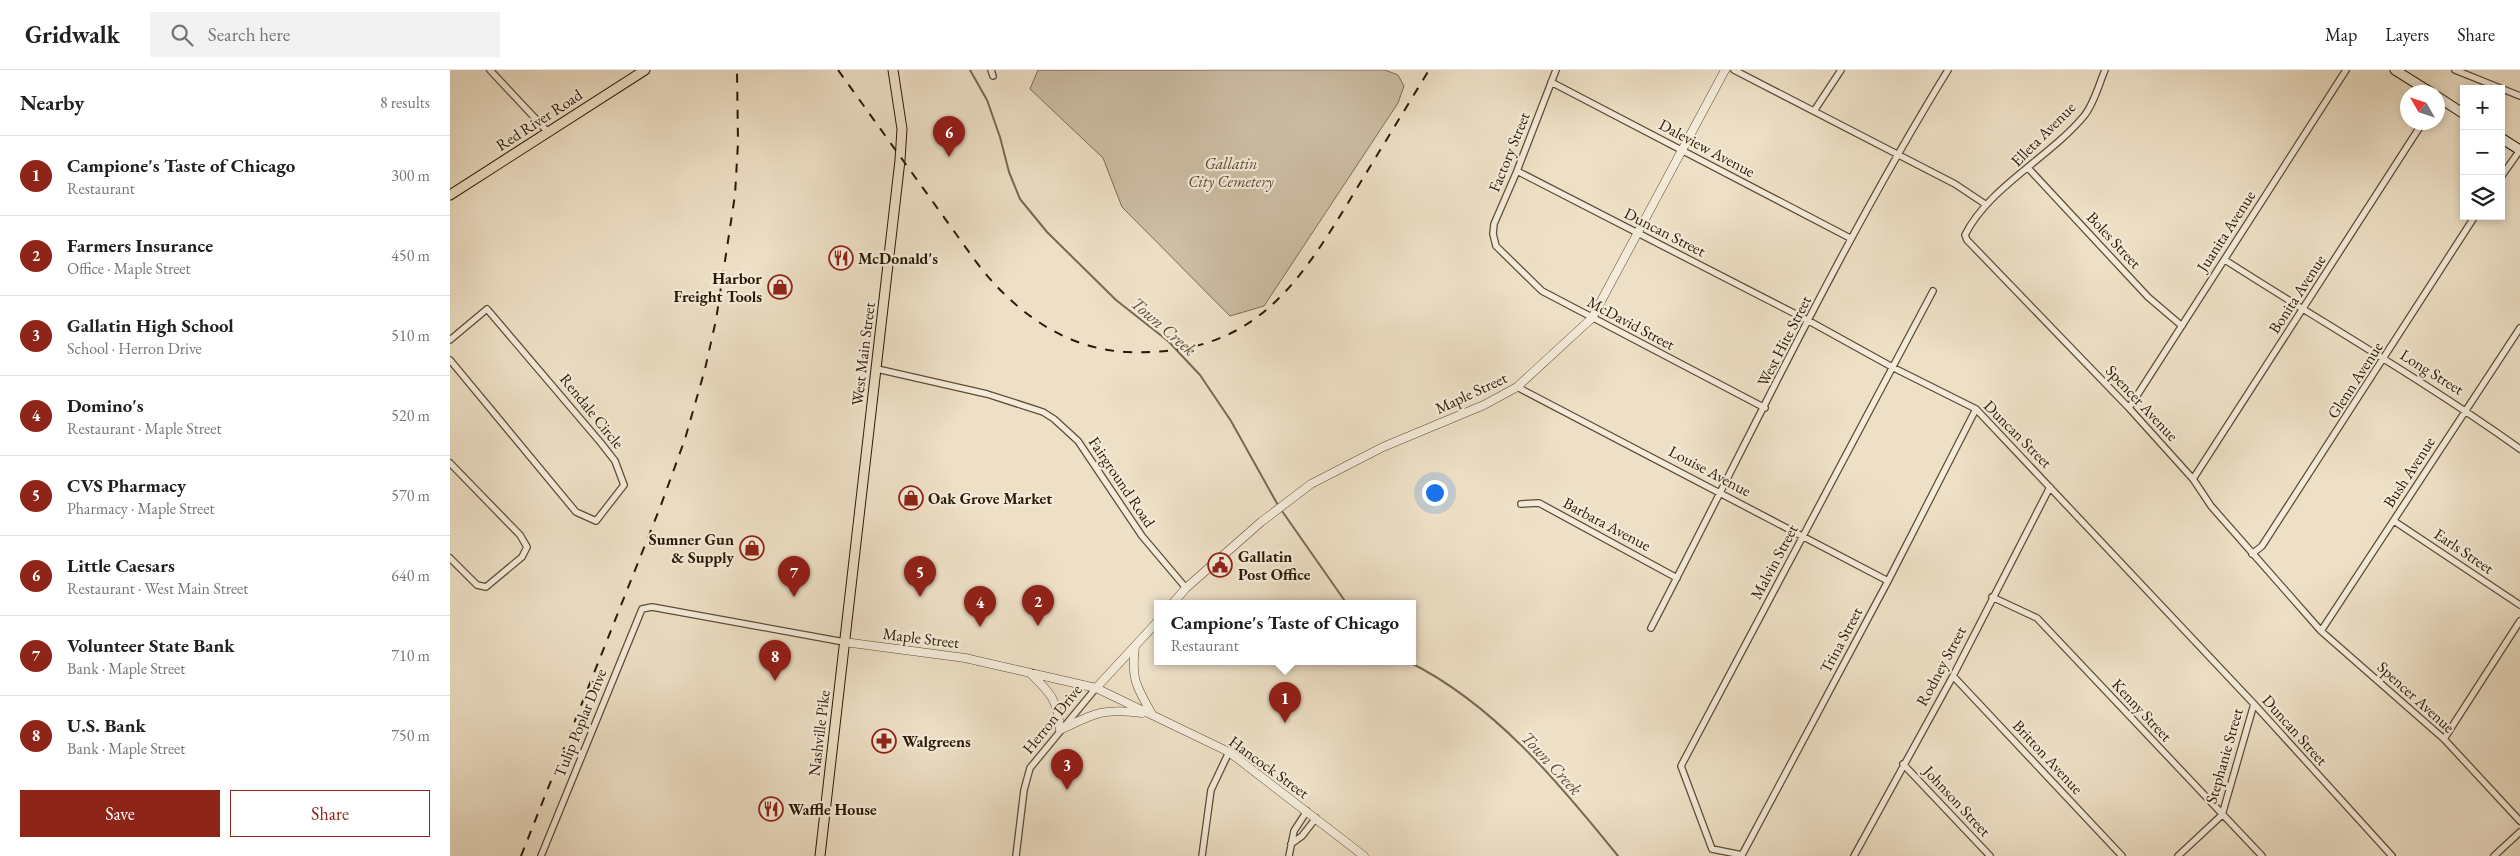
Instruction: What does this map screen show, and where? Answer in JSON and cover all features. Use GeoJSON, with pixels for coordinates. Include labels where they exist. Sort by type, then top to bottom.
{"type":"FeatureCollection","features":[{"type":"Feature","properties":{"kind":"main road","name":"Red River Road"},"geometry":{"type":"LineString","coordinates":[[450,195],[645,70]]}},
{"type":"Feature","properties":{"kind":"main road","name":"West Main Street"},"geometry":{"type":"LineString","coordinates":[[844,642],[900,160],[902,129],[893,70]]}},
{"type":"Feature","properties":{"kind":"main road"},"geometry":{"type":"LineString","coordinates":[[2395,70],[2419,85]]}},
{"type":"Feature","properties":{"kind":"main road"},"geometry":{"type":"LineString","coordinates":[[2445,102],[2460,112]]}},
{"type":"Feature","properties":{"kind":"main road"},"geometry":{"type":"LineString","coordinates":[[2505,141],[2520,150]]}},
{"type":"Feature","properties":{"kind":"main road","name":"Nashville Pike"},"geometry":{"type":"LineString","coordinates":[[820,856],[844,642]]}},
{"type":"Feature","properties":{"kind":"street"},"geometry":{"type":"LineString","coordinates":[[490,70],[548,132]]}},
{"type":"Feature","properties":{"kind":"street","name":"Factory Street"},"geometry":{"type":"LineString","coordinates":[[1496,246],[1493,234],[1494,224],[1517,171],[1556,70]]}},
{"type":"Feature","properties":{"kind":"street","name":"Maple Street"},"geometry":{"type":"LineString","coordinates":[[1176,600],[1186,588],[1269,514],[1311,484],[1382,447],[1484,405],[1517,388],[1592,318],[1724,70]]}},
{"type":"Feature","properties":{"kind":"street"},"geometry":{"type":"LineString","coordinates":[[1734,70],[1955,184],[1985,204]]}},
{"type":"Feature","properties":{"kind":"street"},"geometry":{"type":"LineString","coordinates":[[1814,111],[1841,70]]}},
{"type":"Feature","properties":{"kind":"street","name":"West Hite Street"},"geometry":{"type":"LineString","coordinates":[[1652,628],[1850,238],[1896,154],[1948,70]]}},
{"type":"Feature","properties":{"kind":"street","name":"Elleta Avenue"},"geometry":{"type":"LineString","coordinates":[[1985,204],[2029,169],[2086,114],[2105,70]]}},
{"type":"Feature","properties":{"kind":"street","name":"Juanita Avenue"},"geometry":{"type":"LineString","coordinates":[[2130,408],[2346,70]]}},
{"type":"Feature","properties":{"kind":"street"},"geometry":{"type":"LineString","coordinates":[[2455,70],[2520,96]]}},
{"type":"Feature","properties":{"kind":"street","name":"Daleview Avenue"},"geometry":{"type":"LineString","coordinates":[[1551,82],[1850,238]]}},
{"type":"Feature","properties":{"kind":"street","name":"Bonita Avenue"},"geometry":{"type":"LineString","coordinates":[[2193,479],[2418,130]]}},
{"type":"Feature","properties":{"kind":"street"},"geometry":{"type":"LineString","coordinates":[[2502,175],[2520,150]]}},
{"type":"Feature","properties":{"kind":"street","name":"Boles Street"},"geometry":{"type":"LineString","coordinates":[[2029,169],[2148,297],[2182,326]]}},
{"type":"Feature","properties":{"kind":"street","name":"Duncan Street"},"geometry":{"type":"LineString","coordinates":[[1517,171],[1976,409],[2254,704],[2392,856]]}},
{"type":"Feature","properties":{"kind":"street","name":"Spencer Avenue"},"geometry":{"type":"LineString","coordinates":[[1985,204],[1968,229],[1965,235],[1967,240],[2130,408],[2193,479],[2211,506],[2252,554],[2321,631],[2444,739],[2520,821]]}},
{"type":"Feature","properties":{"kind":"street","name":"Glenn Avenue"},"geometry":{"type":"LineString","coordinates":[[2252,554],[2262,546],[2385,359],[2472,220]]}},
{"type":"Feature","properties":{"kind":"street","name":"McDavid Street"},"geometry":{"type":"LineString","coordinates":[[1496,246],[1542,290],[1765,408]]}},
{"type":"Feature","properties":{"kind":"street","name":"Long Street"},"geometry":{"type":"LineString","coordinates":[[2225,260],[2302,310],[2466,410],[2520,449]]}},
{"type":"Feature","properties":{"kind":"street","name":"Malvin Street"},"geometry":{"type":"LineString","coordinates":[[1712,849],[1681,766],[1894,368],[1933,291]]}},
{"type":"Feature","properties":{"kind":"street","name":"Rendale Circle"},"geometry":{"type":"LineString","coordinates":[[450,340],[487,308],[517,341],[601,443],[615,462],[624,484],[596,521],[576,512],[450,360]]}},
{"type":"Feature","properties":{"kind":"street","name":"Bush Avenue"},"geometry":{"type":"LineString","coordinates":[[2321,631],[2520,328]]}},
{"type":"Feature","properties":{"kind":"street","name":"Fairground Road"},"geometry":{"type":"LineString","coordinates":[[877,369],[987,394],[1043,412],[1054,419],[1078,441],[1142,536],[1186,588]]}},
{"type":"Feature","properties":{"kind":"street","name":"Louise Avenue"},"geometry":{"type":"LineString","coordinates":[[1517,388],[1721,492],[1888,582]]}},
{"type":"Feature","properties":{"kind":"street","name":"Trina Street"},"geometry":{"type":"LineString","coordinates":[[1712,849],[1742,855],[1888,582],[1976,409]]}},
{"type":"Feature","properties":{"kind":"street"},"geometry":{"type":"LineString","coordinates":[[450,464],[520,535],[527,546],[522,557],[486,586],[477,585],[450,558]]}},
{"type":"Feature","properties":{"kind":"street","name":"Rodney Street"},"geometry":{"type":"LineString","coordinates":[[1856,855],[1903,764],[1953,676],[2050,487]]}},
{"type":"Feature","properties":{"kind":"street","name":"Barbara Avenue"},"geometry":{"type":"LineString","coordinates":[[1521,504],[1539,503],[1677,578]]}},
{"type":"Feature","properties":{"kind":"street","name":"Earls Street"},"geometry":{"type":"LineString","coordinates":[[2394,521],[2520,605]]}},
{"type":"Feature","properties":{"kind":"street","name":"Kenny Street"},"geometry":{"type":"LineString","coordinates":[[1992,597],[2037,618],[2262,856]]}},
{"type":"Feature","properties":{"kind":"street","name":"Maple Street"},"geometry":{"type":"LineString","coordinates":[[652,607],[844,642],[966,658],[1096,688]]}},
{"type":"Feature","properties":{"kind":"street","name":"Tulip Poplar Drive"},"geometry":{"type":"LineString","coordinates":[[541,856],[642,610],[652,607]]}},
{"type":"Feature","properties":{"kind":"street"},"geometry":{"type":"LineString","coordinates":[[2444,739],[2520,621]]}},
{"type":"Feature","properties":{"kind":"street"},"geometry":{"type":"LineString","coordinates":[[1096,688],[1154,625]]}},
{"type":"Feature","properties":{"kind":"street"},"geometry":{"type":"LineString","coordinates":[[1135,646],[1132,669],[1134,680],[1152,714]]}},
{"type":"Feature","properties":{"kind":"street"},"geometry":{"type":"LineString","coordinates":[[1030,673],[1054,699],[1058,707],[1060,730],[1095,714],[1110,710],[1152,714]]}},
{"type":"Feature","properties":{"kind":"street","name":"Britton Avenue"},"geometry":{"type":"LineString","coordinates":[[1953,676],[2122,856]]}},
{"type":"Feature","properties":{"kind":"street","name":"Hancock Street"},"geometry":{"type":"LineString","coordinates":[[1096,688],[1229,752],[1364,856]]}},
{"type":"Feature","properties":{"kind":"street","name":"Herron Drive"},"geometry":{"type":"LineString","coordinates":[[1016,856],[1026,778],[1039,755],[1096,688]]}},
{"type":"Feature","properties":{"kind":"street","name":"Stephanie Street"},"geometry":{"type":"LineString","coordinates":[[2178,856],[2222,815],[2254,704]]}},
{"type":"Feature","properties":{"kind":"street"},"geometry":{"type":"LineString","coordinates":[[1202,856],[1211,790],[1229,752]]}},
{"type":"Feature","properties":{"kind":"street","name":"Johnson Street"},"geometry":{"type":"LineString","coordinates":[[1903,764],[1990,856]]}},
{"type":"Feature","properties":{"kind":"street"},"geometry":{"type":"LineString","coordinates":[[1288,856],[1294,831],[1307,811]]}},
{"type":"Feature","properties":{"kind":"street"},"geometry":{"type":"LineString","coordinates":[[1291,844],[1302,836],[1316,818]]}},
{"type":"Feature","properties":{"kind":"street"},"geometry":{"type":"LineString","coordinates":[[2494,856],[2520,832]]}},
{"type":"Feature","properties":{"kind":"green space","name":"Gallatin City Cemetery"},"geometry":{"type":"Polygon","coordinates":[[[1038,70],[1385,70],[1398,75],[1404,86],[1398,103],[1264,306],[1230,316],[1122,207],[1103,158],[1030,89],[1038,70]]]}},
{"type":"Feature","properties":{"kind":"waterway","name":"Town Creek"},"geometry":{"type":"LineString","coordinates":[[970,70],[987,100],[1000,137],[1009,172],[1020,199],[1047,232],[1116,300],[1168,341],[1200,375],[1231,421],[1279,507]]}},
{"type":"Feature","properties":{"kind":"waterway","name":"Town Creek"},"geometry":{"type":"LineString","coordinates":[[1282,511],[1344,600]]}},
{"type":"Feature","properties":{"kind":"waterway","name":"Town Creek"},"geometry":{"type":"LineString","coordinates":[[1414,665],[1440,679],[1469,700],[1523,747],[1618,856]]}},
{"type":"Feature","properties":{"kind":"railway"},"geometry":{"type":"LineString","coordinates":[[521,856],[661,505],[685,439],[705,369],[716,320],[735,195],[738,143],[737,70]]}},
{"type":"Feature","properties":{"kind":"railway"},"geometry":{"type":"LineString","coordinates":[[838,70],[974,259],[1005,294],[1022,310],[1060,334],[1081,343],[1127,352],[1170,351],[1207,343],[1238,329],[1266,310],[1290,287],[1312,259],[1333,228],[1429,70]]}},
{"type":"Feature","properties":{"kind":"place","name":"Little Caesars"},"geometry":{"type":"Point","coordinates":[949,157]}},
{"type":"Feature","properties":{"kind":"place","name":"McDonald's"},"geometry":{"type":"Point","coordinates":[841,258]}},
{"type":"Feature","properties":{"kind":"place","name":"Harbor Freight Tools"},"geometry":{"type":"Point","coordinates":[780,287]}},
{"type":"Feature","properties":{"kind":"place","name":"Oak Grove Market"},"geometry":{"type":"Point","coordinates":[911,498]}},
{"type":"Feature","properties":{"kind":"place","name":"Sumner Gun & Supply"},"geometry":{"type":"Point","coordinates":[752,548]}},
{"type":"Feature","properties":{"kind":"place","name":"Gallatin Post Office"},"geometry":{"type":"Point","coordinates":[1220,565]}},
{"type":"Feature","properties":{"kind":"place","name":"Volunteer State Bank"},"geometry":{"type":"Point","coordinates":[794,597]}},
{"type":"Feature","properties":{"kind":"place","name":"CVS Pharmacy"},"geometry":{"type":"Point","coordinates":[920,597]}},
{"type":"Feature","properties":{"kind":"place","name":"Farmers Insurance"},"geometry":{"type":"Point","coordinates":[1038,626]}},
{"type":"Feature","properties":{"kind":"place","name":"Domino's"},"geometry":{"type":"Point","coordinates":[980,627]}},
{"type":"Feature","properties":{"kind":"place","name":"U.S. Bank"},"geometry":{"type":"Point","coordinates":[775,681]}},
{"type":"Feature","properties":{"kind":"place","name":"Campione's Taste of Chicago"},"geometry":{"type":"Point","coordinates":[1285,723]}},
{"type":"Feature","properties":{"kind":"place","name":"Walgreens"},"geometry":{"type":"Point","coordinates":[884,741]}},
{"type":"Feature","properties":{"kind":"place","name":"Gallatin High School"},"geometry":{"type":"Point","coordinates":[1067,790]}},
{"type":"Feature","properties":{"kind":"place","name":"Waffle House"},"geometry":{"type":"Point","coordinates":[771,809]}}]}
